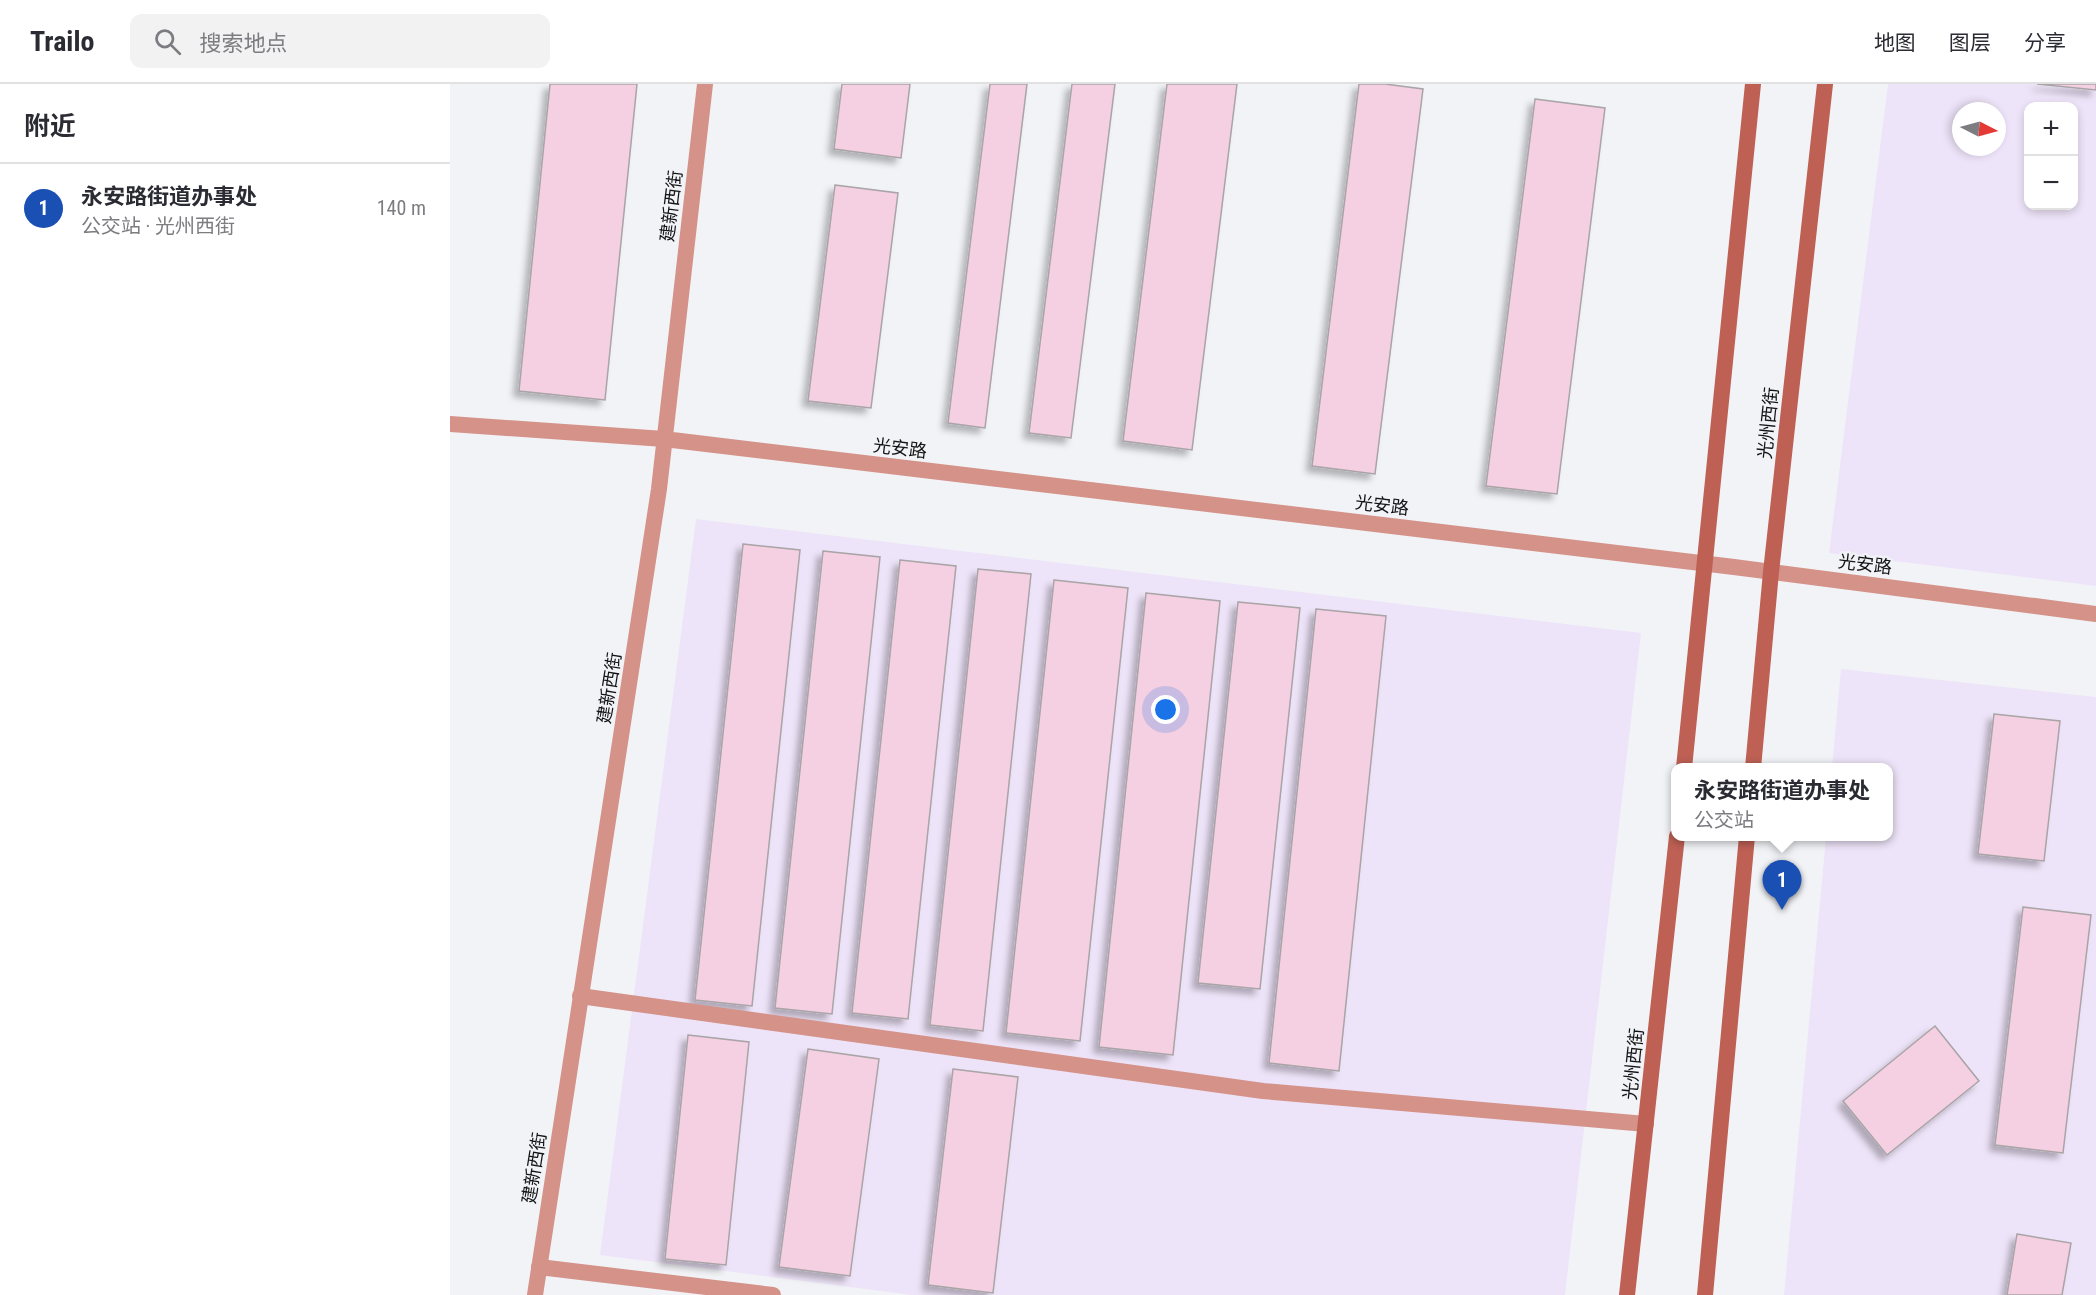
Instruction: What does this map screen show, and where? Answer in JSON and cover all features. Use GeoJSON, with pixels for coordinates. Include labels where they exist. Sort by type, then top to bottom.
{"type":"FeatureCollection","features":[{"type":"Feature","properties":{"kind":"main road"},"geometry":{"type":"LineString","coordinates":[[1685,763],[1753,84]]}},
{"type":"Feature","properties":{"kind":"main road","name":"光州西街"},"geometry":{"type":"LineString","coordinates":[[1753,763],[1771,572],[1825,84]]}},
{"type":"Feature","properties":{"kind":"main road","name":"光州西街"},"geometry":{"type":"LineString","coordinates":[[1627,1295],[1677,841]]}},
{"type":"Feature","properties":{"kind":"main road"},"geometry":{"type":"LineString","coordinates":[[1705,1295],[1747,841]]}},
{"type":"Feature","properties":{"kind":"street","name":"建新西街"},"geometry":{"type":"LineString","coordinates":[[535,1295],[659,489],[705,84]]}},
{"type":"Feature","properties":{"kind":"street","name":"光安路"},"geometry":{"type":"LineString","coordinates":[[450,424],[664,439],[1706,564],[2096,614]]}},
{"type":"Feature","properties":{"kind":"street"},"geometry":{"type":"LineString","coordinates":[[580,996],[1263,1091],[1646,1124]]}},
{"type":"Feature","properties":{"kind":"street"},"geometry":{"type":"LineString","coordinates":[[539,1267],[773,1295]]}},
{"type":"Feature","properties":{"kind":"shaded area"},"geometry":{"type":"Polygon","coordinates":[[[1888,84],[2096,84],[2096,586],[1829,553],[1888,84]]]}},
{"type":"Feature","properties":{"kind":"shaded area"},"geometry":{"type":"Polygon","coordinates":[[[696,519],[1641,633],[1565,1295],[912,1295],[600,1255],[696,519]]]}},
{"type":"Feature","properties":{"kind":"shaded area"},"geometry":{"type":"Polygon","coordinates":[[[1841,669],[2096,697],[2096,1295],[1784,1295],[1826,841],[1893,841],[1893,763],[1832,763],[1841,669]]]}},
{"type":"Feature","properties":{"kind":"building"},"geometry":{"type":"Polygon","coordinates":[[[550,84],[637,84],[605,400],[519,391],[550,84]]]}},
{"type":"Feature","properties":{"kind":"building"},"geometry":{"type":"Polygon","coordinates":[[[842,84],[910,84],[901,158],[834,149],[842,84]]]}},
{"type":"Feature","properties":{"kind":"building"},"geometry":{"type":"Polygon","coordinates":[[[990,84],[1027,84],[985,428],[948,423],[990,84]]]}},
{"type":"Feature","properties":{"kind":"building"},"geometry":{"type":"Polygon","coordinates":[[[1072,84],[1115,84],[1071,438],[1029,433],[1072,84]]]}},
{"type":"Feature","properties":{"kind":"building"},"geometry":{"type":"Polygon","coordinates":[[[1167,84],[1237,84],[1192,450],[1123,441],[1167,84]]]}},
{"type":"Feature","properties":{"kind":"building"},"geometry":{"type":"Polygon","coordinates":[[[1359,84],[1385,84],[1423,89],[1375,474],[1312,466],[1359,84]]]}},
{"type":"Feature","properties":{"kind":"building"},"geometry":{"type":"Polygon","coordinates":[[[2037,84],[2096,84],[2096,90],[2037,84]]]}},
{"type":"Feature","properties":{"kind":"building"},"geometry":{"type":"Polygon","coordinates":[[[1535,99],[1605,108],[1557,494],[1486,486],[1535,99]]]}},
{"type":"Feature","properties":{"kind":"building"},"geometry":{"type":"Polygon","coordinates":[[[835,185],[898,193],[871,408],[808,401],[835,185]]]}},
{"type":"Feature","properties":{"kind":"building"},"geometry":{"type":"Polygon","coordinates":[[[743,544],[800,550],[752,1006],[695,1000],[743,544]]]}},
{"type":"Feature","properties":{"kind":"building"},"geometry":{"type":"Polygon","coordinates":[[[823,551],[880,557],[832,1014],[775,1008],[823,551]]]}},
{"type":"Feature","properties":{"kind":"building"},"geometry":{"type":"Polygon","coordinates":[[[900,560],[956,566],[908,1019],[852,1013],[900,560]]]}},
{"type":"Feature","properties":{"kind":"building"},"geometry":{"type":"Polygon","coordinates":[[[978,569],[1031,574],[983,1031],[930,1025],[978,569]]]}},
{"type":"Feature","properties":{"kind":"building"},"geometry":{"type":"Polygon","coordinates":[[[1054,580],[1128,588],[1080,1041],[1006,1033],[1054,580]]]}},
{"type":"Feature","properties":{"kind":"building"},"geometry":{"type":"Polygon","coordinates":[[[1146,593],[1220,601],[1173,1055],[1099,1047],[1146,593]]]}},
{"type":"Feature","properties":{"kind":"building"},"geometry":{"type":"Polygon","coordinates":[[[1238,602],[1300,608],[1260,989],[1198,983],[1238,602]]]}},
{"type":"Feature","properties":{"kind":"building"},"geometry":{"type":"Polygon","coordinates":[[[1316,609],[1386,616],[1339,1071],[1269,1063],[1316,609]]]}},
{"type":"Feature","properties":{"kind":"building"},"geometry":{"type":"Polygon","coordinates":[[[1994,714],[2060,721],[2044,861],[1978,854],[1994,714]]]}},
{"type":"Feature","properties":{"kind":"building"},"geometry":{"type":"Polygon","coordinates":[[[2023,907],[2091,915],[2063,1153],[1995,1145],[2023,907]]]}},
{"type":"Feature","properties":{"kind":"building"},"geometry":{"type":"Polygon","coordinates":[[[1935,1026],[1979,1081],[1887,1155],[1843,1101],[1935,1026]]]}},
{"type":"Feature","properties":{"kind":"building"},"geometry":{"type":"Polygon","coordinates":[[[688,1035],[749,1042],[726,1265],[665,1259],[688,1035]]]}},
{"type":"Feature","properties":{"kind":"building"},"geometry":{"type":"Polygon","coordinates":[[[808,1049],[879,1059],[850,1276],[779,1267],[808,1049]]]}},
{"type":"Feature","properties":{"kind":"building"},"geometry":{"type":"Polygon","coordinates":[[[953,1069],[1018,1077],[993,1293],[928,1285],[953,1069]]]}},
{"type":"Feature","properties":{"kind":"building"},"geometry":{"type":"Polygon","coordinates":[[[2017,1234],[2071,1243],[2062,1295],[2007,1295],[2017,1234]]]}},
{"type":"Feature","properties":{"kind":"place","name":"永安路街道办事处"},"geometry":{"type":"Point","coordinates":[1782,910]}}]}
